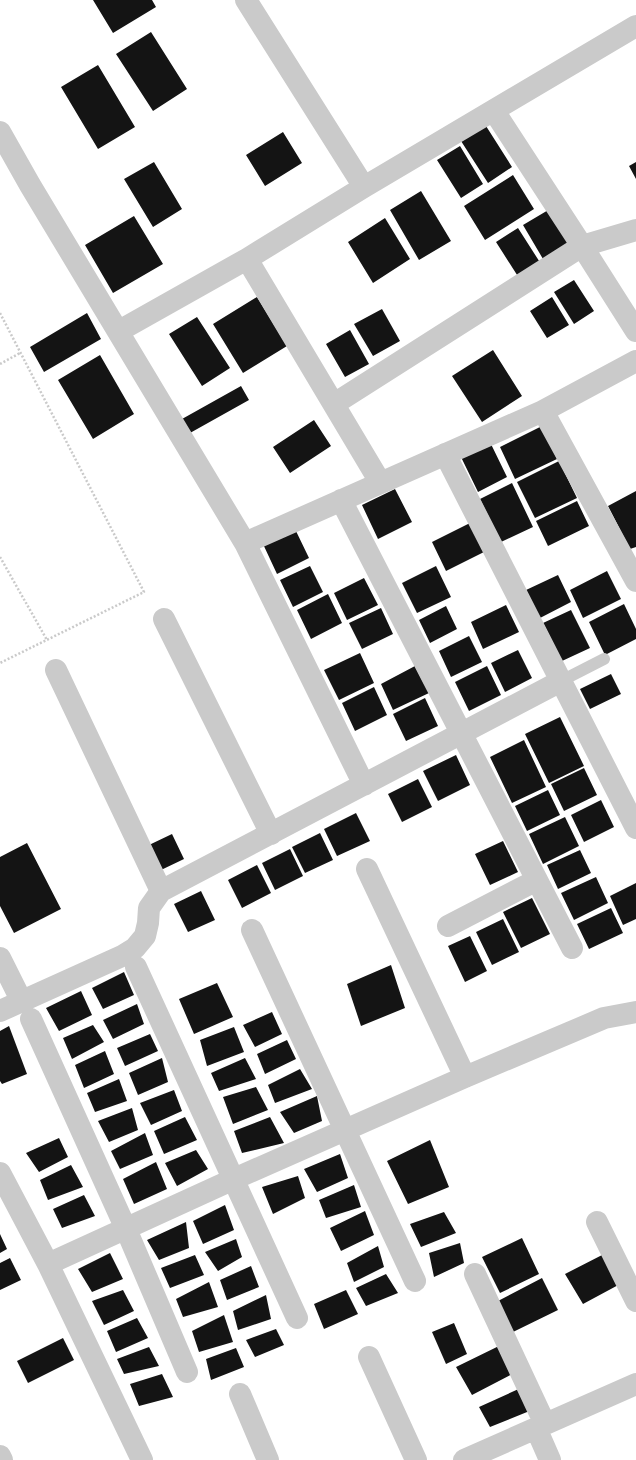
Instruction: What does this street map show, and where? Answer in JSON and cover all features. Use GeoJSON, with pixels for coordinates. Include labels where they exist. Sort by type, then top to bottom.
{"type":"FeatureCollection","features":[{"type":"Feature","properties":{"kind":"street"},"geometry":{"type":"LineString","coordinates":[[246,0],[364,187]]}},
{"type":"Feature","properties":{"kind":"street"},"geometry":{"type":"LineString","coordinates":[[119,332],[247,259],[364,187],[636,26]]}},
{"type":"Feature","properties":{"kind":"street"},"geometry":{"type":"LineString","coordinates":[[494,111],[511,135],[636,331]]}},
{"type":"Feature","properties":{"kind":"street"},"geometry":{"type":"LineString","coordinates":[[0,132],[30,185],[245,543],[364,785]]}},
{"type":"Feature","properties":{"kind":"street"},"geometry":{"type":"LineString","coordinates":[[334,404],[582,246],[636,230]]}},
{"type":"Feature","properties":{"kind":"street"},"geometry":{"type":"LineString","coordinates":[[247,259],[380,482]]}},
{"type":"Feature","properties":{"kind":"street"},"geometry":{"type":"LineString","coordinates":[[245,543],[543,410],[636,361]]}},
{"type":"Feature","properties":{"kind":"street"},"geometry":{"type":"LineString","coordinates":[[543,410],[636,581]]}},
{"type":"Feature","properties":{"kind":"street"},"geometry":{"type":"LineString","coordinates":[[445,454],[636,828]]}},
{"type":"Feature","properties":{"kind":"street"},"geometry":{"type":"LineString","coordinates":[[341,500],[572,948]]}},
{"type":"Feature","properties":{"kind":"street"},"geometry":{"type":"LineString","coordinates":[[164,619],[271,834]]}},
{"type":"Feature","properties":{"kind":"street"},"geometry":{"type":"LineString","coordinates":[[56,670],[161,891]]}},
{"type":"Feature","properties":{"kind":"street"},"geometry":{"type":"LineString","coordinates":[[0,1011],[26,1010],[135,948],[145,936],[148,924],[149,908],[161,891],[561,681]]}},
{"type":"Feature","properties":{"kind":"street"},"geometry":{"type":"LineString","coordinates":[[367,869],[465,1077]]}},
{"type":"Feature","properties":{"kind":"street"},"geometry":{"type":"LineString","coordinates":[[448,926],[537,880]]}},
{"type":"Feature","properties":{"kind":"street"},"geometry":{"type":"LineString","coordinates":[[252,930],[415,1281]]}},
{"type":"Feature","properties":{"kind":"street"},"geometry":{"type":"LineString","coordinates":[[0,958],[26,1010],[126,1229],[187,1372]]}},
{"type":"Feature","properties":{"kind":"street"},"geometry":{"type":"LineString","coordinates":[[136,968],[297,1318]]}},
{"type":"Feature","properties":{"kind":"street"},"geometry":{"type":"LineString","coordinates":[[48,1264],[345,1129],[465,1077],[604,1018],[636,1012]]}},
{"type":"Feature","properties":{"kind":"street"},"geometry":{"type":"LineString","coordinates":[[0,1173],[48,1264],[142,1460]]}},
{"type":"Feature","properties":{"kind":"street"},"geometry":{"type":"LineString","coordinates":[[597,1222],[636,1301]]}},
{"type":"Feature","properties":{"kind":"street"},"geometry":{"type":"LineString","coordinates":[[475,1274],[541,1426],[550,1460]]}},
{"type":"Feature","properties":{"kind":"street"},"geometry":{"type":"LineString","coordinates":[[369,1357],[416,1460]]}},
{"type":"Feature","properties":{"kind":"street"},"geometry":{"type":"LineString","coordinates":[[464,1460],[636,1384]]}},
{"type":"Feature","properties":{"kind":"street"},"geometry":{"type":"LineString","coordinates":[[240,1394],[268,1460]]}},
{"type":"Feature","properties":{"kind":"street"},"geometry":{"type":"LineString","coordinates":[[0,1456],[2,1460]]}},
{"type":"Feature","properties":{"kind":"lane"},"geometry":{"type":"LineString","coordinates":[[561,681],[604,658]]}},
{"type":"Feature","properties":{"kind":"path"},"geometry":{"type":"LineString","coordinates":[[0,313],[144,592],[0,663]]}},
{"type":"Feature","properties":{"kind":"path"},"geometry":{"type":"LineString","coordinates":[[0,364],[20,353]]}},
{"type":"Feature","properties":{"kind":"path"},"geometry":{"type":"LineString","coordinates":[[0,557],[47,640]]}},
{"type":"Feature","properties":{"kind":"building"},"geometry":{"type":"Polygon","coordinates":[[[93,0],[152,0],[156,7],[113,33],[93,0]]]}},
{"type":"Feature","properties":{"kind":"building"},"geometry":{"type":"Polygon","coordinates":[[[151,32],[187,89],[153,111],[116,54],[151,32]]]}},
{"type":"Feature","properties":{"kind":"building"},"geometry":{"type":"Polygon","coordinates":[[[98,65],[135,127],[98,149],[61,87],[98,65]]]}},
{"type":"Feature","properties":{"kind":"building"},"geometry":{"type":"Polygon","coordinates":[[[486,126],[512,167],[488,183],[461,141],[486,126]]]}},
{"type":"Feature","properties":{"kind":"building"},"geometry":{"type":"Polygon","coordinates":[[[283,132],[302,163],[265,186],[246,155],[283,132]]]}},
{"type":"Feature","properties":{"kind":"building"},"geometry":{"type":"Polygon","coordinates":[[[460,146],[483,184],[461,198],[437,160],[460,146]]]}},
{"type":"Feature","properties":{"kind":"building"},"geometry":{"type":"Polygon","coordinates":[[[154,162],[182,209],[153,227],[124,179],[154,162]]]}},
{"type":"Feature","properties":{"kind":"building"},"geometry":{"type":"Polygon","coordinates":[[[636,162],[636,179],[629,166],[636,162]]]}},
{"type":"Feature","properties":{"kind":"building"},"geometry":{"type":"Polygon","coordinates":[[[513,175],[534,209],[485,240],[464,206],[513,175]]]}},
{"type":"Feature","properties":{"kind":"building"},"geometry":{"type":"Polygon","coordinates":[[[421,191],[451,241],[419,260],[390,210],[421,191]]]}},
{"type":"Feature","properties":{"kind":"building"},"geometry":{"type":"Polygon","coordinates":[[[550,209],[570,243],[543,259],[523,225],[550,209]]]}},
{"type":"Feature","properties":{"kind":"building"},"geometry":{"type":"Polygon","coordinates":[[[134,216],[163,264],[113,293],[85,245],[134,216]]]}},
{"type":"Feature","properties":{"kind":"building"},"geometry":{"type":"Polygon","coordinates":[[[385,218],[410,259],[373,283],[348,242],[385,218]]]}},
{"type":"Feature","properties":{"kind":"building"},"geometry":{"type":"Polygon","coordinates":[[[518,228],[541,264],[519,278],[496,242],[518,228]]]}},
{"type":"Feature","properties":{"kind":"building"},"geometry":{"type":"Polygon","coordinates":[[[574,280],[594,311],[574,324],[554,292],[574,280]]]}},
{"type":"Feature","properties":{"kind":"building"},"geometry":{"type":"Polygon","coordinates":[[[257,297],[287,346],[243,373],[213,324],[257,297]]]}},
{"type":"Feature","properties":{"kind":"building"},"geometry":{"type":"Polygon","coordinates":[[[552,297],[569,325],[547,338],[530,311],[552,297]]]}},
{"type":"Feature","properties":{"kind":"building"},"geometry":{"type":"Polygon","coordinates":[[[382,309],[400,341],[373,356],[354,324],[382,309]]]}},
{"type":"Feature","properties":{"kind":"building"},"geometry":{"type":"Polygon","coordinates":[[[87,313],[101,339],[44,372],[30,347],[87,313]]]}},
{"type":"Feature","properties":{"kind":"building"},"geometry":{"type":"Polygon","coordinates":[[[197,317],[230,368],[202,386],[169,334],[197,317]]]}},
{"type":"Feature","properties":{"kind":"building"},"geometry":{"type":"Polygon","coordinates":[[[350,330],[369,364],[345,377],[326,344],[350,330]]]}},
{"type":"Feature","properties":{"kind":"building"},"geometry":{"type":"Polygon","coordinates":[[[493,350],[522,396],[482,422],[452,376],[493,350]]]}},
{"type":"Feature","properties":{"kind":"building"},"geometry":{"type":"Polygon","coordinates":[[[100,355],[134,414],[93,439],[58,380],[100,355]]]}},
{"type":"Feature","properties":{"kind":"building"},"geometry":{"type":"Polygon","coordinates":[[[241,386],[249,400],[190,433],[182,419],[241,386]]]}},
{"type":"Feature","properties":{"kind":"building"},"geometry":{"type":"Polygon","coordinates":[[[314,420],[331,446],[290,473],[273,447],[314,420]]]}},
{"type":"Feature","properties":{"kind":"building"},"geometry":{"type":"Polygon","coordinates":[[[542,426],[557,459],[515,479],[500,447],[542,426]]]}},
{"type":"Feature","properties":{"kind":"building"},"geometry":{"type":"Polygon","coordinates":[[[490,442],[507,477],[478,492],[461,457],[490,442]]]}},
{"type":"Feature","properties":{"kind":"building"},"geometry":{"type":"Polygon","coordinates":[[[559,461],[577,498],[535,518],[517,482],[559,461]]]}},
{"type":"Feature","properties":{"kind":"building"},"geometry":{"type":"Polygon","coordinates":[[[512,483],[533,527],[501,542],[480,499],[512,483]]]}},
{"type":"Feature","properties":{"kind":"building"},"geometry":{"type":"Polygon","coordinates":[[[395,489],[412,522],[378,539],[362,505],[395,489]]]}},
{"type":"Feature","properties":{"kind":"building"},"geometry":{"type":"Polygon","coordinates":[[[636,491],[636,547],[630,549],[608,506],[636,491]]]}},
{"type":"Feature","properties":{"kind":"building"},"geometry":{"type":"Polygon","coordinates":[[[577,501],[589,526],[548,546],[536,521],[577,501]]]}},
{"type":"Feature","properties":{"kind":"building"},"geometry":{"type":"Polygon","coordinates":[[[470,523],[484,552],[446,571],[432,542],[470,523]]]}},
{"type":"Feature","properties":{"kind":"building"},"geometry":{"type":"Polygon","coordinates":[[[295,529],[309,558],[277,574],[263,544],[295,529]]]}},
{"type":"Feature","properties":{"kind":"building"},"geometry":{"type":"Polygon","coordinates":[[[310,566],[323,592],[293,607],[280,580],[310,566]]]}},
{"type":"Feature","properties":{"kind":"building"},"geometry":{"type":"Polygon","coordinates":[[[436,566],[451,597],[417,613],[402,583],[436,566]]]}},
{"type":"Feature","properties":{"kind":"building"},"geometry":{"type":"Polygon","coordinates":[[[607,571],[621,599],[583,618],[570,590],[607,571]]]}},
{"type":"Feature","properties":{"kind":"building"},"geometry":{"type":"Polygon","coordinates":[[[558,575],[571,602],[540,618],[526,590],[558,575]]]}},
{"type":"Feature","properties":{"kind":"building"},"geometry":{"type":"Polygon","coordinates":[[[364,578],[378,605],[347,620],[334,593],[364,578]]]}},
{"type":"Feature","properties":{"kind":"building"},"geometry":{"type":"Polygon","coordinates":[[[328,594],[342,623],[311,639],[297,610],[328,594]]]}},
{"type":"Feature","properties":{"kind":"building"},"geometry":{"type":"Polygon","coordinates":[[[624,604],[636,629],[636,639],[605,655],[589,622],[624,604]]]}},
{"type":"Feature","properties":{"kind":"building"},"geometry":{"type":"Polygon","coordinates":[[[506,605],[519,632],[483,649],[471,622],[506,605]]]}},
{"type":"Feature","properties":{"kind":"building"},"geometry":{"type":"Polygon","coordinates":[[[446,606],[457,629],[430,643],[419,620],[446,606]]]}},
{"type":"Feature","properties":{"kind":"building"},"geometry":{"type":"Polygon","coordinates":[[[381,608],[393,634],[362,649],[349,623],[381,608]]]}},
{"type":"Feature","properties":{"kind":"building"},"geometry":{"type":"Polygon","coordinates":[[[571,610],[590,648],[562,661],[543,623],[571,610]]]}},
{"type":"Feature","properties":{"kind":"building"},"geometry":{"type":"Polygon","coordinates":[[[469,636],[482,662],[451,677],[439,651],[469,636]]]}},
{"type":"Feature","properties":{"kind":"building"},"geometry":{"type":"Polygon","coordinates":[[[518,650],[532,678],[505,692],[491,663],[518,650]]]}},
{"type":"Feature","properties":{"kind":"building"},"geometry":{"type":"Polygon","coordinates":[[[360,653],[374,683],[339,700],[324,670],[360,653]]]}},
{"type":"Feature","properties":{"kind":"building"},"geometry":{"type":"Polygon","coordinates":[[[415,666],[429,693],[393,710],[381,684],[415,666]]]}},
{"type":"Feature","properties":{"kind":"building"},"geometry":{"type":"Polygon","coordinates":[[[487,666],[501,695],[469,711],[455,682],[487,666]]]}},
{"type":"Feature","properties":{"kind":"building"},"geometry":{"type":"Polygon","coordinates":[[[611,674],[621,694],[590,709],[580,689],[611,674]]]}},
{"type":"Feature","properties":{"kind":"building"},"geometry":{"type":"Polygon","coordinates":[[[374,687],[387,715],[355,731],[342,703],[374,687]]]}},
{"type":"Feature","properties":{"kind":"building"},"geometry":{"type":"Polygon","coordinates":[[[425,698],[438,726],[406,741],[393,714],[425,698]]]}},
{"type":"Feature","properties":{"kind":"building"},"geometry":{"type":"Polygon","coordinates":[[[560,717],[584,766],[549,783],[525,734],[560,717]]]}},
{"type":"Feature","properties":{"kind":"building"},"geometry":{"type":"Polygon","coordinates":[[[524,740],[546,787],[512,803],[490,757],[524,740]]]}},
{"type":"Feature","properties":{"kind":"building"},"geometry":{"type":"Polygon","coordinates":[[[456,755],[470,785],[438,801],[423,771],[456,755]]]}},
{"type":"Feature","properties":{"kind":"building"},"geometry":{"type":"Polygon","coordinates":[[[584,768],[597,795],[564,811],[551,784],[584,768]]]}},
{"type":"Feature","properties":{"kind":"building"},"geometry":{"type":"Polygon","coordinates":[[[418,779],[432,807],[402,822],[388,794],[418,779]]]}},
{"type":"Feature","properties":{"kind":"building"},"geometry":{"type":"Polygon","coordinates":[[[548,790],[560,815],[527,831],[515,806],[548,790]]]}},
{"type":"Feature","properties":{"kind":"building"},"geometry":{"type":"Polygon","coordinates":[[[601,800],[614,827],[584,842],[571,815],[601,800]]]}},
{"type":"Feature","properties":{"kind":"building"},"geometry":{"type":"Polygon","coordinates":[[[356,813],[370,841],[337,856],[324,829],[356,813]]]}},
{"type":"Feature","properties":{"kind":"building"},"geometry":{"type":"Polygon","coordinates":[[[565,817],[579,846],[543,864],[529,834],[565,817]]]}},
{"type":"Feature","properties":{"kind":"building"},"geometry":{"type":"Polygon","coordinates":[[[320,833],[333,860],[305,873],[292,847],[320,833]]]}},
{"type":"Feature","properties":{"kind":"building"},"geometry":{"type":"Polygon","coordinates":[[[172,834],[184,859],[161,870],[149,845],[172,834]]]}},
{"type":"Feature","properties":{"kind":"building"},"geometry":{"type":"Polygon","coordinates":[[[503,841],[518,872],[490,885],[475,854],[503,841]]]}},
{"type":"Feature","properties":{"kind":"building"},"geometry":{"type":"Polygon","coordinates":[[[27,843],[61,909],[14,933],[0,906],[0,857],[27,843]]]}},
{"type":"Feature","properties":{"kind":"building"},"geometry":{"type":"Polygon","coordinates":[[[290,849],[303,876],[275,890],[262,863],[290,849]]]}},
{"type":"Feature","properties":{"kind":"building"},"geometry":{"type":"Polygon","coordinates":[[[580,850],[591,873],[558,889],[547,865],[580,850]]]}},
{"type":"Feature","properties":{"kind":"building"},"geometry":{"type":"Polygon","coordinates":[[[257,865],[271,893],[242,908],[228,880],[257,865]]]}},
{"type":"Feature","properties":{"kind":"building"},"geometry":{"type":"Polygon","coordinates":[[[596,877],[608,903],[574,920],[561,893],[596,877]]]}},
{"type":"Feature","properties":{"kind":"building"},"geometry":{"type":"Polygon","coordinates":[[[636,883],[636,919],[623,925],[610,896],[636,883]]]}},
{"type":"Feature","properties":{"kind":"building"},"geometry":{"type":"Polygon","coordinates":[[[201,891],[215,920],[188,932],[174,904],[201,891]]]}},
{"type":"Feature","properties":{"kind":"building"},"geometry":{"type":"Polygon","coordinates":[[[532,898],[550,934],[521,948],[503,912],[532,898]]]}},
{"type":"Feature","properties":{"kind":"building"},"geometry":{"type":"Polygon","coordinates":[[[611,908],[623,933],[589,949],[577,924],[611,908]]]}},
{"type":"Feature","properties":{"kind":"building"},"geometry":{"type":"Polygon","coordinates":[[[503,919],[519,952],[492,965],[476,932],[503,919]]]}},
{"type":"Feature","properties":{"kind":"building"},"geometry":{"type":"Polygon","coordinates":[[[470,936],[487,971],[465,982],[448,946],[470,936]]]}},
{"type":"Feature","properties":{"kind":"building"},"geometry":{"type":"Polygon","coordinates":[[[391,965],[405,1008],[361,1026],[347,984],[391,965]]]}},
{"type":"Feature","properties":{"kind":"building"},"geometry":{"type":"Polygon","coordinates":[[[124,972],[134,995],[103,1009],[92,988],[124,972]]]}},
{"type":"Feature","properties":{"kind":"building"},"geometry":{"type":"Polygon","coordinates":[[[217,983],[233,1017],[194,1034],[179,999],[217,983]]]}},
{"type":"Feature","properties":{"kind":"building"},"geometry":{"type":"Polygon","coordinates":[[[81,991],[92,1015],[59,1031],[46,1008],[81,991]]]}},
{"type":"Feature","properties":{"kind":"building"},"geometry":{"type":"Polygon","coordinates":[[[137,1004],[144,1024],[113,1039],[103,1020],[137,1004]]]}},
{"type":"Feature","properties":{"kind":"building"},"geometry":{"type":"Polygon","coordinates":[[[272,1012],[282,1034],[255,1047],[243,1025],[272,1012]]]}},
{"type":"Feature","properties":{"kind":"building"},"geometry":{"type":"Polygon","coordinates":[[[93,1025],[104,1042],[72,1059],[63,1038],[93,1025]]]}},
{"type":"Feature","properties":{"kind":"building"},"geometry":{"type":"Polygon","coordinates":[[[9,1026],[27,1074],[2,1084],[0,1081],[0,1031],[9,1026]]]}},
{"type":"Feature","properties":{"kind":"building"},"geometry":{"type":"Polygon","coordinates":[[[234,1027],[244,1052],[207,1066],[200,1040],[234,1027]]]}},
{"type":"Feature","properties":{"kind":"building"},"geometry":{"type":"Polygon","coordinates":[[[150,1034],[158,1051],[125,1066],[117,1048],[150,1034]]]}},
{"type":"Feature","properties":{"kind":"building"},"geometry":{"type":"Polygon","coordinates":[[[287,1040],[296,1059],[265,1074],[257,1054],[287,1040]]]}},
{"type":"Feature","properties":{"kind":"building"},"geometry":{"type":"Polygon","coordinates":[[[105,1051],[114,1074],[84,1088],[75,1065],[105,1051]]]}},
{"type":"Feature","properties":{"kind":"building"},"geometry":{"type":"Polygon","coordinates":[[[162,1058],[168,1082],[138,1095],[129,1073],[162,1058]]]}},
{"type":"Feature","properties":{"kind":"building"},"geometry":{"type":"Polygon","coordinates":[[[245,1058],[256,1079],[219,1091],[211,1073],[245,1058]]]}},
{"type":"Feature","properties":{"kind":"building"},"geometry":{"type":"Polygon","coordinates":[[[300,1069],[312,1089],[275,1103],[268,1085],[300,1069]]]}},
{"type":"Feature","properties":{"kind":"building"},"geometry":{"type":"Polygon","coordinates":[[[119,1079],[127,1101],[95,1112],[87,1093],[119,1079]]]}},
{"type":"Feature","properties":{"kind":"building"},"geometry":{"type":"Polygon","coordinates":[[[256,1087],[268,1110],[233,1124],[223,1097],[256,1087]]]}},
{"type":"Feature","properties":{"kind":"building"},"geometry":{"type":"Polygon","coordinates":[[[174,1090],[182,1111],[151,1125],[140,1103],[174,1090]]]}},
{"type":"Feature","properties":{"kind":"building"},"geometry":{"type":"Polygon","coordinates":[[[317,1096],[322,1121],[294,1133],[280,1112],[317,1096]]]}},
{"type":"Feature","properties":{"kind":"building"},"geometry":{"type":"Polygon","coordinates":[[[132,1108],[138,1130],[109,1142],[98,1121],[132,1108]]]}},
{"type":"Feature","properties":{"kind":"building"},"geometry":{"type":"Polygon","coordinates":[[[185,1117],[197,1140],[164,1154],[154,1131],[185,1117]]]}},
{"type":"Feature","properties":{"kind":"building"},"geometry":{"type":"Polygon","coordinates":[[[270,1117],[284,1143],[242,1153],[234,1131],[270,1117]]]}},
{"type":"Feature","properties":{"kind":"building"},"geometry":{"type":"Polygon","coordinates":[[[145,1133],[153,1155],[120,1169],[111,1151],[145,1133]]]}},
{"type":"Feature","properties":{"kind":"building"},"geometry":{"type":"Polygon","coordinates":[[[59,1138],[68,1157],[39,1172],[26,1153],[59,1138]]]}},
{"type":"Feature","properties":{"kind":"building"},"geometry":{"type":"Polygon","coordinates":[[[430,1140],[449,1187],[408,1204],[387,1161],[430,1140]]]}},
{"type":"Feature","properties":{"kind":"building"},"geometry":{"type":"Polygon","coordinates":[[[196,1150],[208,1169],[177,1186],[165,1163],[196,1150]]]}},
{"type":"Feature","properties":{"kind":"building"},"geometry":{"type":"Polygon","coordinates":[[[340,1154],[348,1178],[317,1192],[304,1169],[340,1154]]]}},
{"type":"Feature","properties":{"kind":"building"},"geometry":{"type":"Polygon","coordinates":[[[156,1162],[167,1189],[134,1204],[123,1179],[156,1162]]]}},
{"type":"Feature","properties":{"kind":"building"},"geometry":{"type":"Polygon","coordinates":[[[71,1165],[83,1187],[48,1200],[40,1180],[71,1165]]]}},
{"type":"Feature","properties":{"kind":"building"},"geometry":{"type":"Polygon","coordinates":[[[298,1176],[305,1198],[273,1214],[262,1187],[298,1176]]]}},
{"type":"Feature","properties":{"kind":"building"},"geometry":{"type":"Polygon","coordinates":[[[354,1185],[361,1207],[326,1218],[319,1200],[354,1185]]]}},
{"type":"Feature","properties":{"kind":"building"},"geometry":{"type":"Polygon","coordinates":[[[84,1195],[95,1216],[62,1228],[53,1209],[84,1195]]]}},
{"type":"Feature","properties":{"kind":"building"},"geometry":{"type":"Polygon","coordinates":[[[225,1205],[234,1230],[203,1244],[193,1221],[225,1205]]]}},
{"type":"Feature","properties":{"kind":"building"},"geometry":{"type":"Polygon","coordinates":[[[365,1211],[374,1235],[341,1251],[330,1228],[365,1211]]]}},
{"type":"Feature","properties":{"kind":"building"},"geometry":{"type":"Polygon","coordinates":[[[444,1212],[456,1233],[421,1247],[410,1224],[444,1212]]]}},
{"type":"Feature","properties":{"kind":"building"},"geometry":{"type":"Polygon","coordinates":[[[186,1222],[189,1248],[159,1260],[147,1240],[186,1222]]]}},
{"type":"Feature","properties":{"kind":"building"},"geometry":{"type":"Polygon","coordinates":[[[0,1234],[7,1249],[0,1253],[0,1234]]]}},
{"type":"Feature","properties":{"kind":"building"},"geometry":{"type":"Polygon","coordinates":[[[522,1238],[539,1274],[500,1293],[482,1257],[522,1238]]]}},
{"type":"Feature","properties":{"kind":"building"},"geometry":{"type":"Polygon","coordinates":[[[236,1239],[242,1257],[218,1271],[205,1252],[236,1239]]]}},
{"type":"Feature","properties":{"kind":"building"},"geometry":{"type":"Polygon","coordinates":[[[460,1243],[464,1263],[434,1277],[429,1253],[460,1243]]]}},
{"type":"Feature","properties":{"kind":"building"},"geometry":{"type":"Polygon","coordinates":[[[378,1246],[384,1267],[354,1282],[347,1263],[378,1246]]]}},
{"type":"Feature","properties":{"kind":"building"},"geometry":{"type":"Polygon","coordinates":[[[110,1253],[123,1279],[92,1292],[78,1269],[110,1253]]]}},
{"type":"Feature","properties":{"kind":"building"},"geometry":{"type":"Polygon","coordinates":[[[606,1253],[622,1283],[583,1304],[565,1274],[606,1253]]]}},
{"type":"Feature","properties":{"kind":"building"},"geometry":{"type":"Polygon","coordinates":[[[195,1255],[204,1275],[170,1288],[161,1268],[195,1255]]]}},
{"type":"Feature","properties":{"kind":"building"},"geometry":{"type":"Polygon","coordinates":[[[10,1258],[21,1280],[0,1290],[0,1263],[10,1258]]]}},
{"type":"Feature","properties":{"kind":"building"},"geometry":{"type":"Polygon","coordinates":[[[251,1266],[259,1287],[227,1300],[220,1280],[251,1266]]]}},
{"type":"Feature","properties":{"kind":"building"},"geometry":{"type":"Polygon","coordinates":[[[386,1274],[398,1293],[366,1306],[356,1288],[386,1274]]]}},
{"type":"Feature","properties":{"kind":"building"},"geometry":{"type":"Polygon","coordinates":[[[542,1278],[558,1310],[513,1332],[498,1301],[542,1278]]]}},
{"type":"Feature","properties":{"kind":"building"},"geometry":{"type":"Polygon","coordinates":[[[209,1282],[218,1307],[183,1317],[176,1299],[209,1282]]]}},
{"type":"Feature","properties":{"kind":"building"},"geometry":{"type":"Polygon","coordinates":[[[123,1290],[134,1311],[104,1325],[92,1301],[123,1290]]]}},
{"type":"Feature","properties":{"kind":"building"},"geometry":{"type":"Polygon","coordinates":[[[346,1290],[358,1314],[324,1329],[314,1304],[346,1290]]]}},
{"type":"Feature","properties":{"kind":"building"},"geometry":{"type":"Polygon","coordinates":[[[266,1295],[271,1319],[238,1330],[233,1311],[266,1295]]]}},
{"type":"Feature","properties":{"kind":"building"},"geometry":{"type":"Polygon","coordinates":[[[224,1315],[233,1342],[199,1352],[192,1331],[224,1315]]]}},
{"type":"Feature","properties":{"kind":"building"},"geometry":{"type":"Polygon","coordinates":[[[137,1318],[148,1338],[116,1352],[107,1331],[137,1318]]]}},
{"type":"Feature","properties":{"kind":"building"},"geometry":{"type":"Polygon","coordinates":[[[454,1323],[467,1354],[446,1364],[432,1332],[454,1323]]]}},
{"type":"Feature","properties":{"kind":"building"},"geometry":{"type":"Polygon","coordinates":[[[276,1329],[284,1345],[255,1357],[246,1340],[276,1329]]]}},
{"type":"Feature","properties":{"kind":"building"},"geometry":{"type":"Polygon","coordinates":[[[63,1338],[74,1360],[28,1383],[17,1361],[63,1338]]]}},
{"type":"Feature","properties":{"kind":"building"},"geometry":{"type":"Polygon","coordinates":[[[503,1344],[516,1372],[472,1395],[456,1367],[503,1344]]]}},
{"type":"Feature","properties":{"kind":"building"},"geometry":{"type":"Polygon","coordinates":[[[149,1347],[159,1366],[124,1374],[117,1359],[149,1347]]]}},
{"type":"Feature","properties":{"kind":"building"},"geometry":{"type":"Polygon","coordinates":[[[236,1348],[244,1367],[211,1380],[206,1359],[236,1348]]]}},
{"type":"Feature","properties":{"kind":"building"},"geometry":{"type":"Polygon","coordinates":[[[162,1374],[173,1397],[139,1406],[130,1384],[162,1374]]]}},
{"type":"Feature","properties":{"kind":"building"},"geometry":{"type":"Polygon","coordinates":[[[523,1387],[532,1410],[490,1427],[479,1407],[523,1387]]]}}]}
